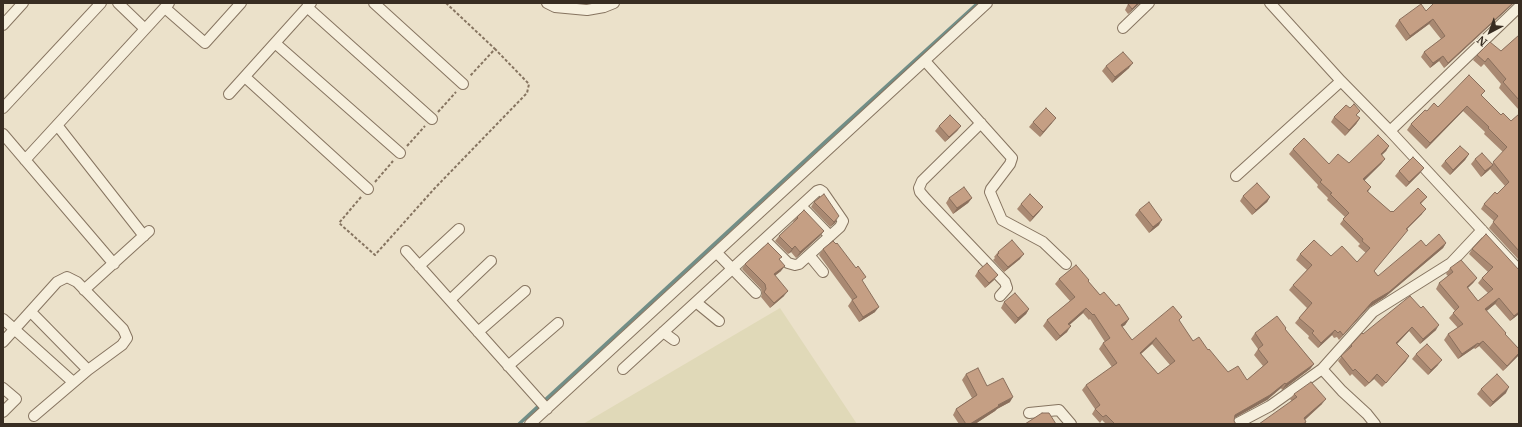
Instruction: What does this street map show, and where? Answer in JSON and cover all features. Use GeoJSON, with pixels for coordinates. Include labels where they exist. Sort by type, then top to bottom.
{"type":"FeatureCollection","features":[{"type":"Feature","properties":{"kind":"street"},"geometry":{"type":"LineString","coordinates":[[3,25],[23,3]]}},
{"type":"Feature","properties":{"kind":"street"},"geometry":{"type":"LineString","coordinates":[[3,108],[101,3]]}},
{"type":"Feature","properties":{"kind":"street"},"geometry":{"type":"LineString","coordinates":[[118,3],[145,29]]}},
{"type":"Feature","properties":{"kind":"street"},"geometry":{"type":"LineString","coordinates":[[25,160],[167,5],[205,43],[241,3]]}},
{"type":"Feature","properties":{"kind":"street"},"geometry":{"type":"LineString","coordinates":[[374,3],[463,84]]}},
{"type":"Feature","properties":{"kind":"street"},"geometry":{"type":"LineString","coordinates":[[547,3],[555,7],[587,10],[604,7],[614,3]]}},
{"type":"Feature","properties":{"kind":"street"},"geometry":{"type":"LineString","coordinates":[[530,424],[543,405],[717,253],[987,3]]}},
{"type":"Feature","properties":{"kind":"street"},"geometry":{"type":"LineString","coordinates":[[1123,28],[1149,3]]}},
{"type":"Feature","properties":{"kind":"street"},"geometry":{"type":"LineString","coordinates":[[1270,3],[1341,81],[1390,131],[1519,270]]}},
{"type":"Feature","properties":{"kind":"street"},"geometry":{"type":"LineString","coordinates":[[229,94],[309,5],[432,119]]}},
{"type":"Feature","properties":{"kind":"street"},"geometry":{"type":"LineString","coordinates":[[1390,131],[1519,7]]}},
{"type":"Feature","properties":{"kind":"street"},"geometry":{"type":"LineString","coordinates":[[276,42],[400,153]]}},
{"type":"Feature","properties":{"kind":"street"},"geometry":{"type":"LineString","coordinates":[[925,61],[1012,158],[1010,164],[990,192],[1002,220],[1043,242],[1066,264]]}},
{"type":"Feature","properties":{"kind":"street"},"geometry":{"type":"LineString","coordinates":[[245,77],[368,188]]}},
{"type":"Feature","properties":{"kind":"street"},"geometry":{"type":"LineString","coordinates":[[1236,176],[1341,81]]}},
{"type":"Feature","properties":{"kind":"street"},"geometry":{"type":"LineString","coordinates":[[982,123],[922,181],[919,188],[920,192],[926,199],[1005,282],[1006,288],[1000,296]]}},
{"type":"Feature","properties":{"kind":"street"},"geometry":{"type":"LineString","coordinates":[[57,125],[146,234],[84,290]]}},
{"type":"Feature","properties":{"kind":"street"},"geometry":{"type":"LineString","coordinates":[[3,134],[114,264]]}},
{"type":"Feature","properties":{"kind":"street"},"geometry":{"type":"LineString","coordinates":[[623,369],[697,303],[764,240],[802,206],[817,191],[819,190],[822,192],[842,221],[840,227],[800,264],[792,265],[788,263],[764,240]]}},
{"type":"Feature","properties":{"kind":"street"},"geometry":{"type":"LineString","coordinates":[[802,206],[830,236]]}},
{"type":"Feature","properties":{"kind":"street"},"geometry":{"type":"LineString","coordinates":[[419,266],[459,229]]}},
{"type":"Feature","properties":{"kind":"street"},"geometry":{"type":"LineString","coordinates":[[1236,424],[1270,406],[1322,368],[1373,312],[1451,263],[1482,230]]}},
{"type":"Feature","properties":{"kind":"street"},"geometry":{"type":"LineString","coordinates":[[406,251],[543,405]]}},
{"type":"Feature","properties":{"kind":"street"},"geometry":{"type":"LineString","coordinates":[[717,253],[756,293]]}},
{"type":"Feature","properties":{"kind":"street"},"geometry":{"type":"LineString","coordinates":[[809,255],[823,272]]}},
{"type":"Feature","properties":{"kind":"street"},"geometry":{"type":"LineString","coordinates":[[450,300],[491,261]]}},
{"type":"Feature","properties":{"kind":"street"},"geometry":{"type":"LineString","coordinates":[[3,342],[57,282],[67,277],[77,282],[123,329],[127,338],[122,345],[73,382],[34,416]]}},
{"type":"Feature","properties":{"kind":"street"},"geometry":{"type":"LineString","coordinates":[[478,332],[525,291]]}},
{"type":"Feature","properties":{"kind":"street"},"geometry":{"type":"LineString","coordinates":[[697,303],[719,321]]}},
{"type":"Feature","properties":{"kind":"street"},"geometry":{"type":"LineString","coordinates":[[31,312],[88,370]]}},
{"type":"Feature","properties":{"kind":"street"},"geometry":{"type":"LineString","coordinates":[[3,319],[73,382]]}},
{"type":"Feature","properties":{"kind":"street"},"geometry":{"type":"LineString","coordinates":[[508,366],[558,323]]}},
{"type":"Feature","properties":{"kind":"street"},"geometry":{"type":"LineString","coordinates":[[663,332],[674,340]]}},
{"type":"Feature","properties":{"kind":"street"},"geometry":{"type":"LineString","coordinates":[[1322,368],[1342,391],[1367,414],[1375,424]]}},
{"type":"Feature","properties":{"kind":"street"},"geometry":{"type":"LineString","coordinates":[[3,388],[16,399],[3,412]]}},
{"type":"Feature","properties":{"kind":"street"},"geometry":{"type":"LineString","coordinates":[[1030,413],[1059,410],[1070,424]]}},
{"type":"Feature","properties":{"kind":"path"},"geometry":{"type":"LineString","coordinates":[[339,223],[375,255],[434,189],[527,93],[529,84],[495,48]]}},
{"type":"Feature","properties":{"kind":"shaded area"},"geometry":{"type":"Polygon","coordinates":[[[780,308],[857,424],[583,424],[780,308]]]}},
{"type":"Feature","properties":{"kind":"building"},"geometry":{"type":"Polygon","coordinates":[[[1138,3],[1132,9],[1128,4],[1138,3]]]}},
{"type":"Feature","properties":{"kind":"building"},"geometry":{"type":"Polygon","coordinates":[[[1434,3],[1513,3],[1448,63],[1443,56],[1433,63],[1424,52],[1445,36],[1433,19],[1410,36],[1399,20],[1421,4],[1426,11],[1434,3]]]}},
{"type":"Feature","properties":{"kind":"building"},"geometry":{"type":"Polygon","coordinates":[[[1519,35],[1519,100],[1503,82],[1506,79],[1488,58],[1485,62],[1477,55],[1490,42],[1501,51],[1519,35]]]}},
{"type":"Feature","properties":{"kind":"building"},"geometry":{"type":"Polygon","coordinates":[[[1123,52],[1133,63],[1115,77],[1106,66],[1123,52]]]}},
{"type":"Feature","properties":{"kind":"building"},"geometry":{"type":"Polygon","coordinates":[[[1469,75],[1485,91],[1481,95],[1501,115],[1503,113],[1511,121],[1519,114],[1519,251],[1493,222],[1498,216],[1484,204],[1495,192],[1497,194],[1509,182],[1493,162],[1507,147],[1467,106],[1430,143],[1411,124],[1434,103],[1438,107],[1469,75]]]}},
{"type":"Feature","properties":{"kind":"building"},"geometry":{"type":"Polygon","coordinates":[[[1354,104],[1360,111],[1356,115],[1360,118],[1349,130],[1334,117],[1346,105],[1350,108],[1354,104]]]}},
{"type":"Feature","properties":{"kind":"building"},"geometry":{"type":"Polygon","coordinates":[[[1046,108],[1056,118],[1043,132],[1033,122],[1046,108]]]}},
{"type":"Feature","properties":{"kind":"building"},"geometry":{"type":"Polygon","coordinates":[[[950,115],[961,126],[949,137],[939,126],[950,115]]]}},
{"type":"Feature","properties":{"kind":"building"},"geometry":{"type":"Polygon","coordinates":[[[1378,135],[1389,146],[1381,154],[1385,159],[1363,179],[1371,187],[1367,191],[1391,212],[1393,212],[1418,188],[1427,197],[1420,203],[1426,209],[1406,229],[1408,230],[1374,271],[1378,276],[1421,240],[1426,246],[1439,234],[1446,243],[1389,292],[1372,302],[1343,335],[1340,331],[1338,333],[1335,330],[1321,343],[1312,333],[1314,331],[1299,318],[1312,303],[1293,285],[1312,265],[1300,254],[1314,240],[1331,256],[1342,246],[1357,262],[1370,248],[1343,219],[1349,213],[1330,194],[1332,193],[1320,182],[1322,180],[1293,149],[1304,138],[1329,164],[1338,154],[1349,163],[1378,135]]]}},
{"type":"Feature","properties":{"kind":"building"},"geometry":{"type":"Polygon","coordinates":[[[1460,146],[1469,154],[1453,170],[1445,161],[1460,146]]]}},
{"type":"Feature","properties":{"kind":"building"},"geometry":{"type":"Polygon","coordinates":[[[1482,153],[1493,165],[1485,171],[1475,159],[1482,153]]]}},
{"type":"Feature","properties":{"kind":"building"},"geometry":{"type":"Polygon","coordinates":[[[1413,157],[1424,168],[1409,182],[1399,171],[1413,157]]]}},
{"type":"Feature","properties":{"kind":"building"},"geometry":{"type":"Polygon","coordinates":[[[1257,183],[1270,197],[1256,210],[1243,196],[1257,183]]]}},
{"type":"Feature","properties":{"kind":"building"},"geometry":{"type":"Polygon","coordinates":[[[964,187],[972,198],[957,208],[949,198],[964,187]]]}},
{"type":"Feature","properties":{"kind":"building"},"geometry":{"type":"Polygon","coordinates":[[[824,194],[839,216],[834,222],[814,202],[824,194]]]}},
{"type":"Feature","properties":{"kind":"building"},"geometry":{"type":"Polygon","coordinates":[[[1030,194],[1043,207],[1033,217],[1021,204],[1030,194]]]}},
{"type":"Feature","properties":{"kind":"building"},"geometry":{"type":"Polygon","coordinates":[[[1149,202],[1162,220],[1153,227],[1139,210],[1149,202]]]}},
{"type":"Feature","properties":{"kind":"building"},"geometry":{"type":"Polygon","coordinates":[[[804,210],[824,231],[800,252],[795,246],[792,249],[779,236],[798,218],[797,217],[804,210]]]}},
{"type":"Feature","properties":{"kind":"building"},"geometry":{"type":"Polygon","coordinates":[[[1486,234],[1519,270],[1519,312],[1514,316],[1499,298],[1485,309],[1519,349],[1519,353],[1507,366],[1483,341],[1462,354],[1448,334],[1463,324],[1453,313],[1459,307],[1439,283],[1453,272],[1450,268],[1461,260],[1477,278],[1467,287],[1478,301],[1493,289],[1482,278],[1493,267],[1472,249],[1486,234]]]}},
{"type":"Feature","properties":{"kind":"building"},"geometry":{"type":"Polygon","coordinates":[[[1012,240],[1024,254],[1008,267],[997,255],[999,253],[998,252],[1012,240]]]}},
{"type":"Feature","properties":{"kind":"building"},"geometry":{"type":"Polygon","coordinates":[[[833,241],[836,244],[837,243],[856,268],[858,266],[866,277],[862,280],[879,307],[863,317],[852,300],[857,297],[823,249],[833,241]]]}},
{"type":"Feature","properties":{"kind":"building"},"geometry":{"type":"Polygon","coordinates":[[[768,243],[782,257],[779,259],[785,266],[774,274],[788,291],[774,303],[764,292],[766,289],[765,284],[745,264],[768,243]]]}},
{"type":"Feature","properties":{"kind":"building"},"geometry":{"type":"Polygon","coordinates":[[[987,263],[998,275],[989,283],[978,271],[987,263]]]}},
{"type":"Feature","properties":{"kind":"building"},"geometry":{"type":"Polygon","coordinates":[[[1076,265],[1100,295],[1104,292],[1116,306],[1119,304],[1129,319],[1121,325],[1132,340],[1173,306],[1182,317],[1179,320],[1193,341],[1199,337],[1208,350],[1209,349],[1228,372],[1238,366],[1247,380],[1268,362],[1258,349],[1263,345],[1255,333],[1277,316],[1286,328],[1285,329],[1314,364],[1270,395],[1235,415],[1234,421],[1236,424],[1115,424],[1106,415],[1103,417],[1095,409],[1100,405],[1086,385],[1117,363],[1103,343],[1110,338],[1094,314],[1093,315],[1086,308],[1068,324],[1071,326],[1060,336],[1047,320],[1075,297],[1059,279],[1076,265]],[[1156,338],[1140,353],[1158,374],[1175,361],[1156,338]]]}},
{"type":"Feature","properties":{"kind":"building"},"geometry":{"type":"Polygon","coordinates":[[[1015,293],[1029,309],[1018,318],[1004,302],[1015,293]]]}},
{"type":"Feature","properties":{"kind":"building"},"geometry":{"type":"Polygon","coordinates":[[[1410,296],[1421,308],[1423,306],[1439,325],[1423,339],[1412,327],[1396,343],[1409,356],[1386,383],[1377,374],[1369,383],[1355,369],[1353,371],[1341,356],[1352,346],[1351,345],[1362,333],[1363,334],[1410,296]]]}},
{"type":"Feature","properties":{"kind":"building"},"geometry":{"type":"Polygon","coordinates":[[[1427,344],[1442,360],[1431,370],[1416,354],[1427,344]]]}},
{"type":"Feature","properties":{"kind":"building"},"geometry":{"type":"Polygon","coordinates":[[[978,368],[987,386],[1003,378],[1013,397],[998,405],[999,406],[970,424],[966,424],[956,409],[977,395],[966,374],[978,368]]]}},
{"type":"Feature","properties":{"kind":"building"},"geometry":{"type":"Polygon","coordinates":[[[1497,374],[1509,387],[1493,402],[1481,389],[1497,374]]]}},
{"type":"Feature","properties":{"kind":"building"},"geometry":{"type":"Polygon","coordinates":[[[1311,382],[1326,399],[1304,418],[1306,422],[1303,424],[1259,424],[1297,397],[1294,394],[1311,382]]]}},
{"type":"Feature","properties":{"kind":"building"},"geometry":{"type":"Polygon","coordinates":[[[1042,413],[1049,413],[1056,424],[1025,424],[1042,413]]]}},
{"type":"Feature","properties":{"kind":"waterway"},"geometry":{"type":"LineString","coordinates":[[519,424],[978,3]]}}]}
